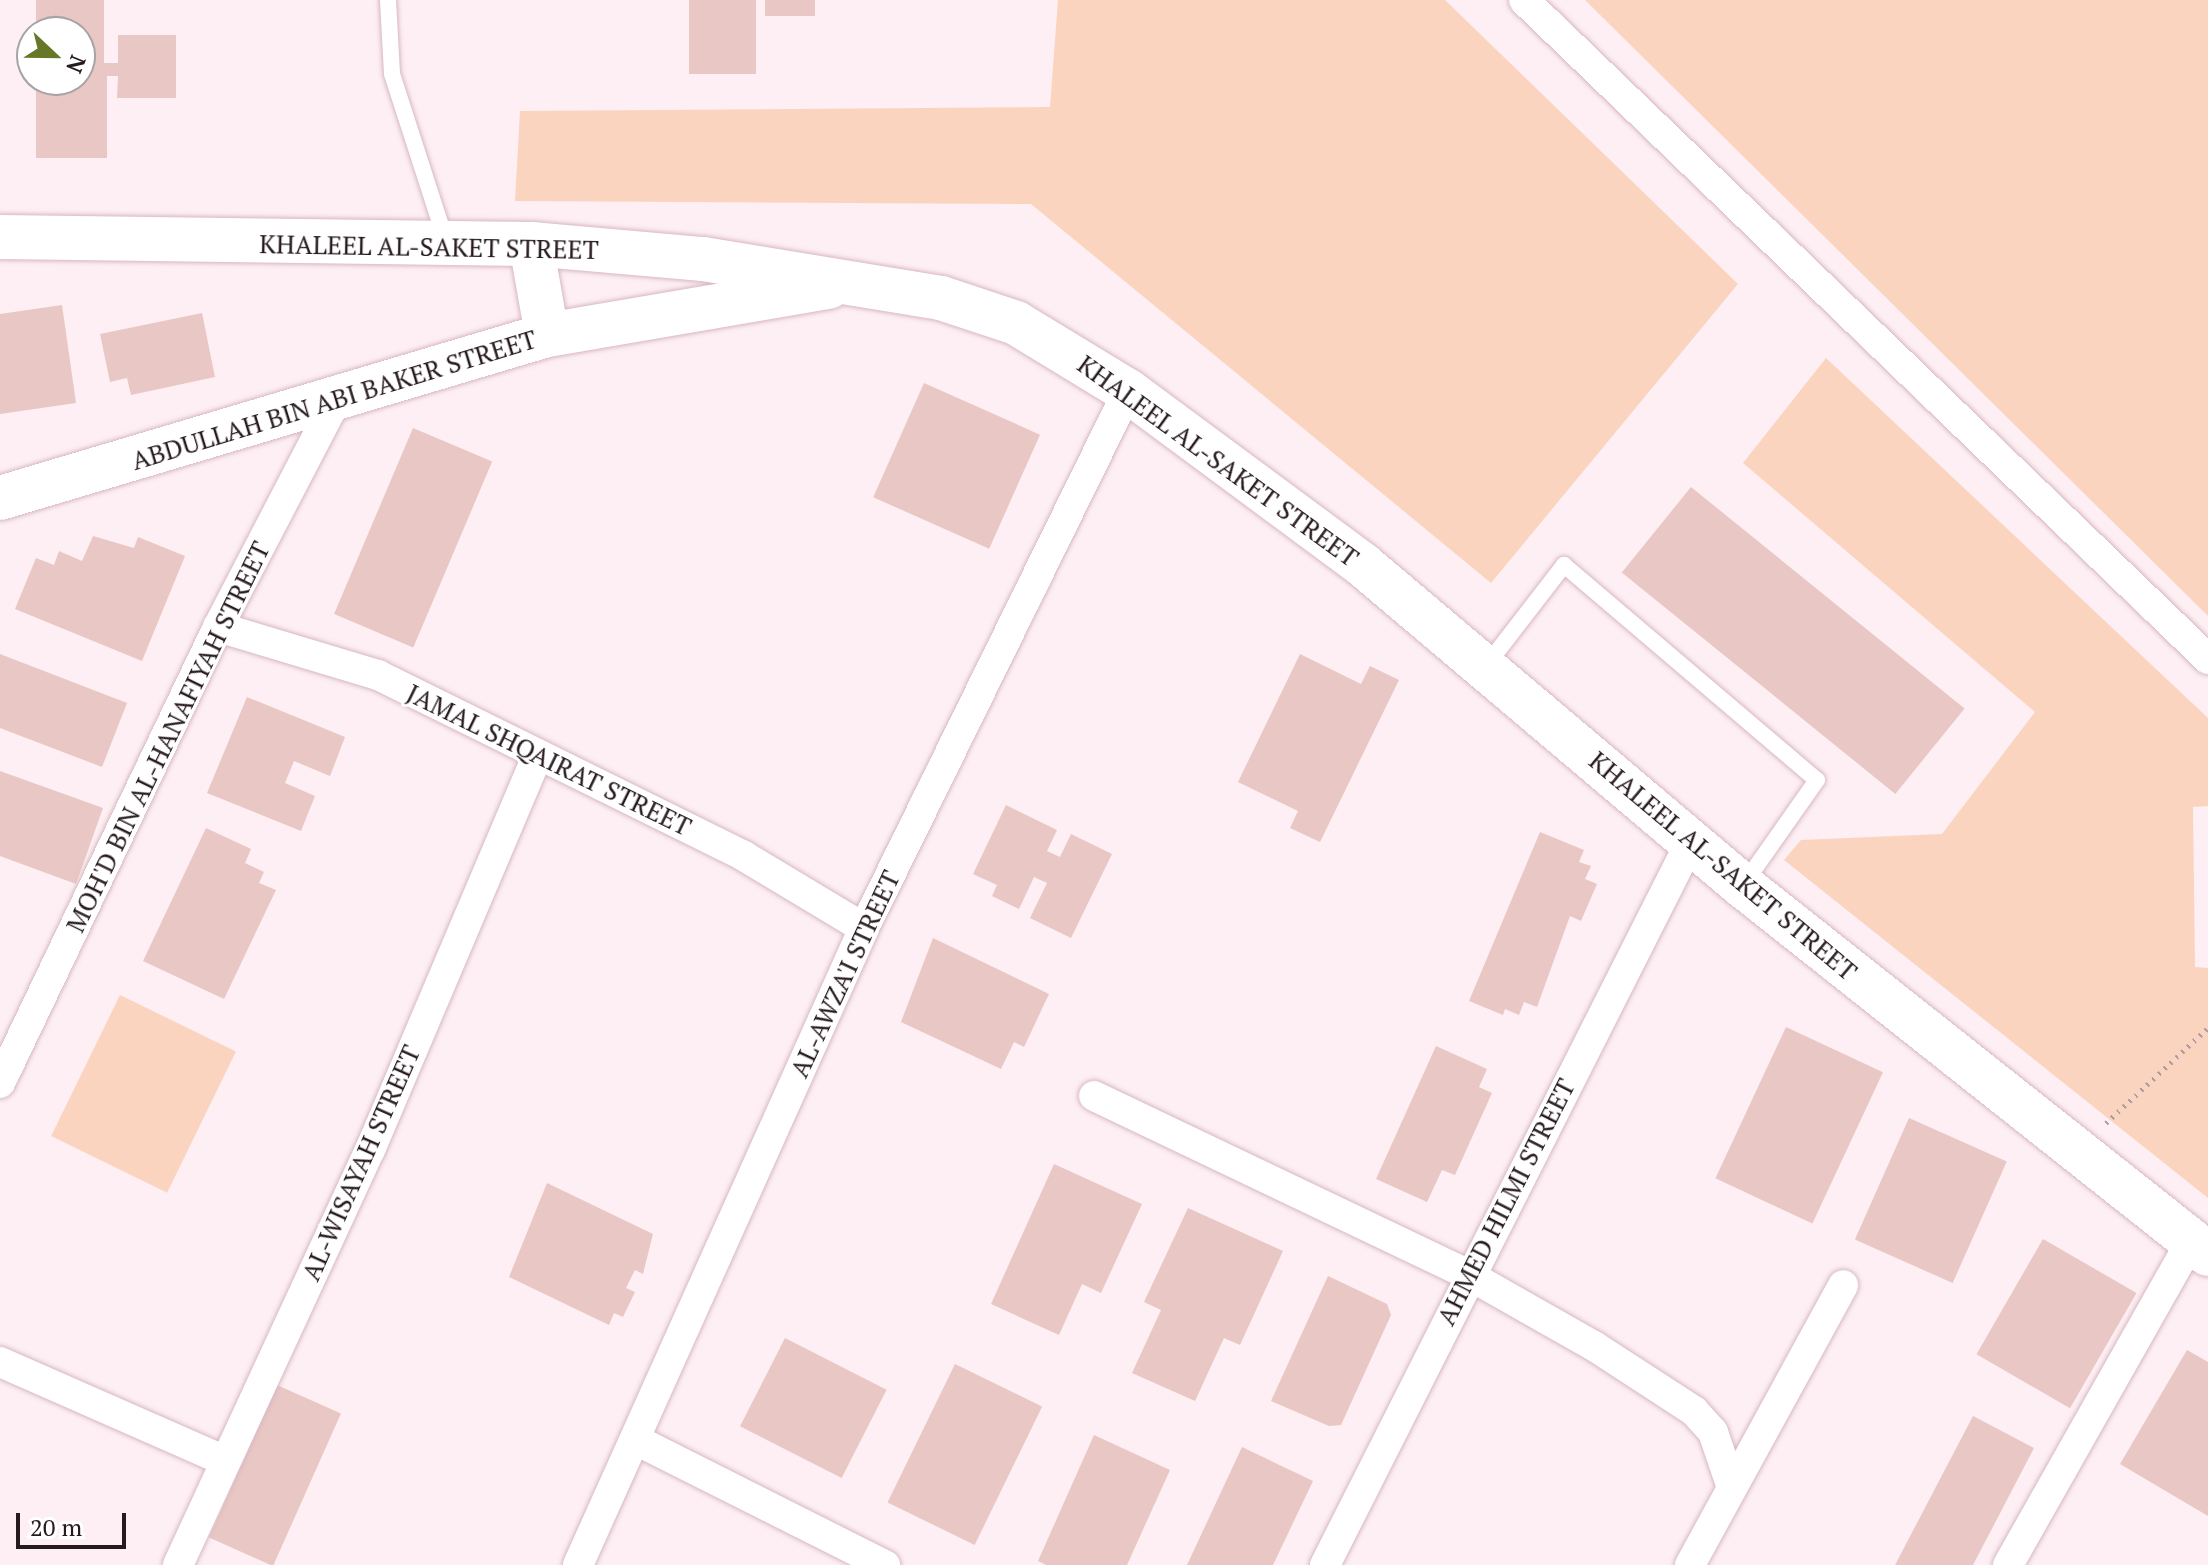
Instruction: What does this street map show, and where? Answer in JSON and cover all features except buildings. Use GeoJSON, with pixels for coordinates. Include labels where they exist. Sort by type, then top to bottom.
{"type":"FeatureCollection","features":[{"type":"Feature","properties":{"kind":"street"},"geometry":{"type":"LineString","coordinates":[[1524,0],[2208,659]]}},
{"type":"Feature","properties":{"kind":"street","name":"KHALEEL AL-SAKET STREET"},"geometry":{"type":"LineString","coordinates":[[0,237],[531,244],[859,281],[979,308],[1128,391],[1486,666],[1743,886],[2200,1247]]}},
{"type":"Feature","properties":{"kind":"street"},"geometry":{"type":"LineString","coordinates":[[531,244],[547,335]]}},
{"type":"Feature","properties":{"kind":"street","name":"ABDULLAH BIN ABI BAKER STREET"},"geometry":{"type":"LineString","coordinates":[[0,498],[194,444],[340,393],[547,335],[859,281]]}},
{"type":"Feature","properties":{"kind":"street","name":"AL-AWZA'I STREET"},"geometry":{"type":"LineString","coordinates":[[578,1565],[864,928],[1128,391]]}},
{"type":"Feature","properties":{"kind":"street","name":"MOH'D BIN AL-HANAFIYAH STREET"},"geometry":{"type":"LineString","coordinates":[[0,1083],[218,627],[340,393]]}},
{"type":"Feature","properties":{"kind":"street","name":"JAMAL SHQAIRAT STREET"},"geometry":{"type":"LineString","coordinates":[[218,627],[378,675],[537,757],[744,856],[864,928]]}},
{"type":"Feature","properties":{"kind":"street","name":"AL-WISAYAH STREET"},"geometry":{"type":"LineString","coordinates":[[178,1565],[370,1150],[537,757]]}},
{"type":"Feature","properties":{"kind":"street","name":"AHMED HILMI STREET"},"geometry":{"type":"LineString","coordinates":[[1325,1565],[1467,1274],[1691,841]]}},
{"type":"Feature","properties":{"kind":"street"},"geometry":{"type":"LineString","coordinates":[[1094,1096],[1467,1274],[1694,1411],[1713,1432],[1730,1482]]}},
{"type":"Feature","properties":{"kind":"street"},"geometry":{"type":"LineString","coordinates":[[2008,1565],[2200,1247]]}},
{"type":"Feature","properties":{"kind":"street"},"geometry":{"type":"LineString","coordinates":[[1690,1565],[1730,1482],[1843,1285]]}},
{"type":"Feature","properties":{"kind":"street"},"geometry":{"type":"LineString","coordinates":[[0,1362],[225,1461]]}},
{"type":"Feature","properties":{"kind":"street"},"geometry":{"type":"LineString","coordinates":[[636,1440],[850,1558],[885,1565]]}},
{"type":"Feature","properties":{"kind":"lane"},"geometry":{"type":"LineString","coordinates":[[388,0],[392,74],[415,130],[426,197],[448,244]]}},
{"type":"Feature","properties":{"kind":"lane"},"geometry":{"type":"LineString","coordinates":[[1486,666],[1564,565],[1817,780],[1743,886]]}},
{"type":"Feature","properties":{"kind":"path"},"geometry":{"type":"LineString","coordinates":[[2076,1151],[2208,1028]]}},
{"type":"Feature","properties":{"kind":"shaded area"},"geometry":{"type":"Polygon","coordinates":[[[1058,0],[1445,0],[1738,284],[1491,583],[1031,204],[515,201],[520,111],[1050,107],[1058,0]]]}},
{"type":"Feature","properties":{"kind":"shaded area"},"geometry":{"type":"Polygon","coordinates":[[[1585,0],[2208,0],[2208,616],[1585,0]]]}},
{"type":"Feature","properties":{"kind":"shaded area"},"geometry":{"type":"Polygon","coordinates":[[[1826,358],[2208,718],[2208,806],[2193,807],[2195,967],[2208,968],[2208,1198],[1784,860],[1801,840],[1942,834],[2035,712],[1743,463],[1826,358]]]}},
{"type":"Feature","properties":{"kind":"shaded area"},"geometry":{"type":"Polygon","coordinates":[[[120,995],[236,1052],[167,1193],[51,1136],[120,995]]]}}]}
